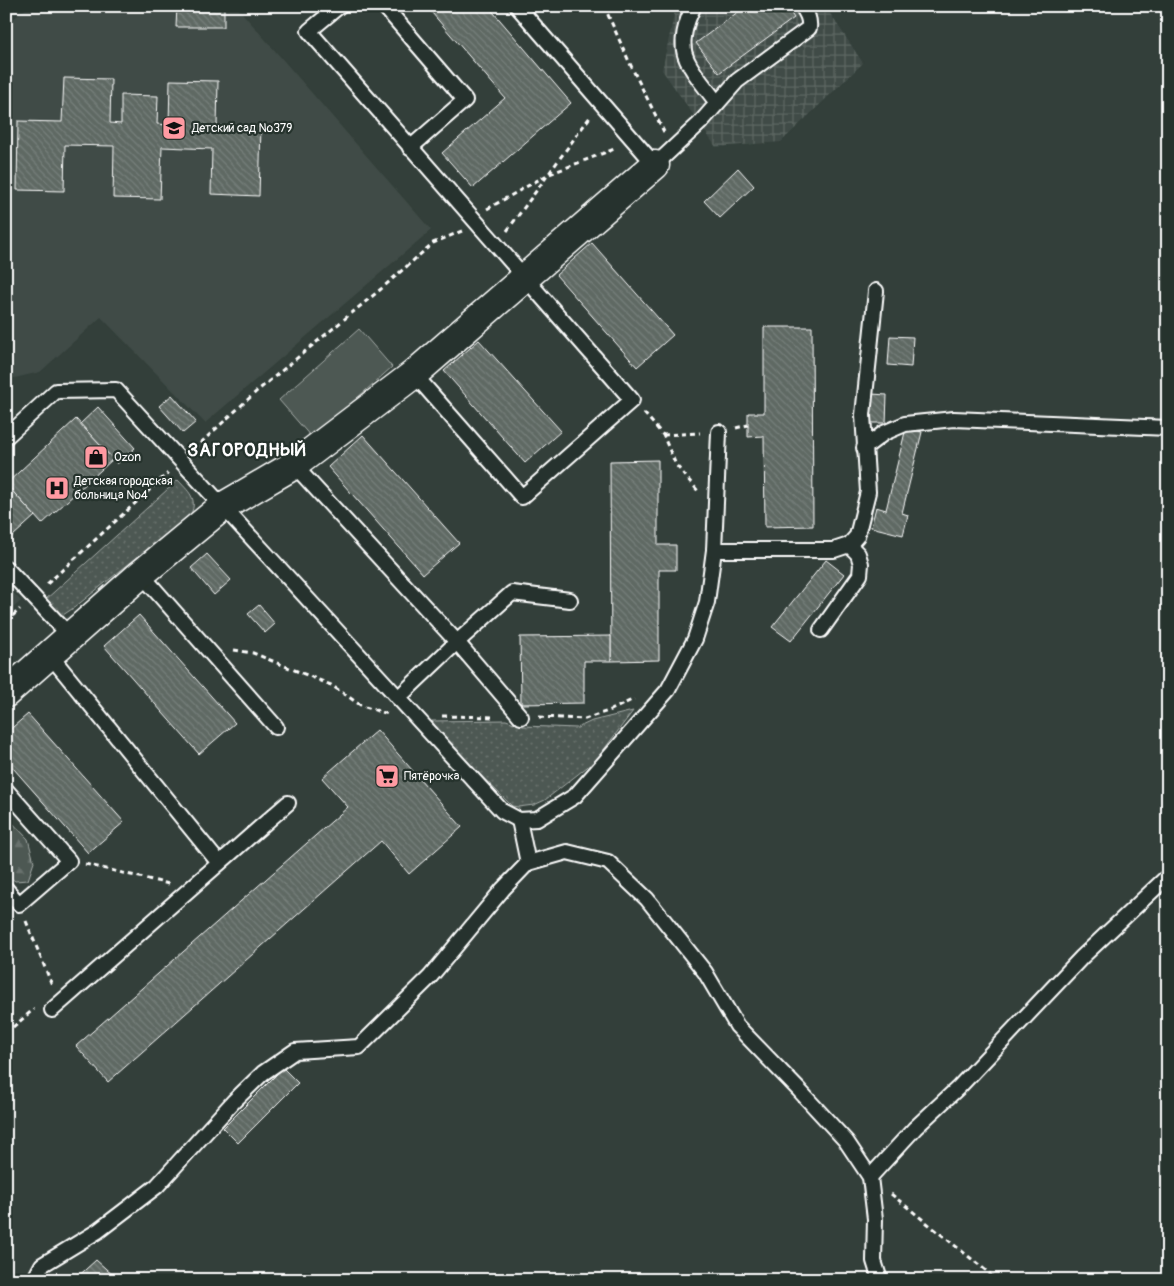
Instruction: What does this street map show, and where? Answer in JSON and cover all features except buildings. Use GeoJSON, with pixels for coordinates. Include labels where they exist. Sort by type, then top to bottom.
{"type":"FeatureCollection","features":[{"type":"Feature","properties":{"kind":"street"},"geometry":{"type":"LineString","coordinates":[[6,693],[141,574],[222,507],[294,466],[414,374],[664,157]]}},
{"type":"Feature","properties":{"kind":"lane"},"geometry":{"type":"LineString","coordinates":[[339,6],[310,32],[632,400],[522,497],[414,374]]}},
{"type":"Feature","properties":{"kind":"lane"},"geometry":{"type":"LineString","coordinates":[[384,6],[465,100],[410,148]]}},
{"type":"Feature","properties":{"kind":"lane"},"geometry":{"type":"LineString","coordinates":[[517,6],[634,142],[664,157],[700,123],[737,81],[809,28],[810,21],[802,6]]}},
{"type":"Feature","properties":{"kind":"lane"},"geometry":{"type":"LineString","coordinates":[[694,6],[686,25],[684,46],[687,59],[717,103]]}},
{"type":"Feature","properties":{"kind":"lane"},"geometry":{"type":"LineString","coordinates":[[714,550],[834,550],[849,545],[857,536],[868,492],[863,415],[876,291]]}},
{"type":"Feature","properties":{"kind":"lane"},"geometry":{"type":"LineString","coordinates":[[6,437],[56,392],[116,390],[502,811],[519,820],[537,819],[575,796],[668,690],[695,639],[707,602],[714,550],[719,432]]}},
{"type":"Feature","properties":{"kind":"lane"},"geometry":{"type":"LineString","coordinates":[[864,448],[884,433],[905,424],[954,419],[1168,428]]}},
{"type":"Feature","properties":{"kind":"lane"},"geometry":{"type":"LineString","coordinates":[[294,466],[457,642],[521,717]]}},
{"type":"Feature","properties":{"kind":"lane"},"geometry":{"type":"LineString","coordinates":[[820,630],[860,576],[861,564],[858,554],[849,545]]}},
{"type":"Feature","properties":{"kind":"lane"},"geometry":{"type":"LineString","coordinates":[[6,568],[71,637]]}},
{"type":"Feature","properties":{"kind":"lane"},"geometry":{"type":"LineString","coordinates":[[141,574],[276,727]]}},
{"type":"Feature","properties":{"kind":"lane"},"geometry":{"type":"LineString","coordinates":[[398,698],[512,593],[570,600]]}},
{"type":"Feature","properties":{"kind":"lane"},"geometry":{"type":"LineString","coordinates":[[50,655],[219,864]]}},
{"type":"Feature","properties":{"kind":"lane"},"geometry":{"type":"LineString","coordinates":[[6,790],[68,860],[19,904],[6,890]]}},
{"type":"Feature","properties":{"kind":"lane"},"geometry":{"type":"LineString","coordinates":[[56,1007],[288,802]]}},
{"type":"Feature","properties":{"kind":"lane"},"geometry":{"type":"LineString","coordinates":[[519,820],[528,864]]}},
{"type":"Feature","properties":{"kind":"lane"},"geometry":{"type":"LineString","coordinates":[[34,1280],[42,1265],[98,1231],[157,1186],[234,1101],[263,1073],[295,1051],[359,1047],[430,977],[503,889],[528,864],[567,852],[608,862],[647,899],[699,965],[737,1026],[846,1141],[870,1177],[875,1219],[874,1261],[880,1280]]}},
{"type":"Feature","properties":{"kind":"lane"},"geometry":{"type":"LineString","coordinates":[[870,1177],[915,1128],[959,1087],[1082,957],[1168,876]]}},
{"type":"Feature","properties":{"kind":"path"},"geometry":{"type":"LineString","coordinates":[[604,6],[632,68],[664,157]]}},
{"type":"Feature","properties":{"kind":"path"},"geometry":{"type":"LineString","coordinates":[[496,246],[601,103]]}},
{"type":"Feature","properties":{"kind":"path"},"geometry":{"type":"LineString","coordinates":[[33,597],[257,392],[381,289],[432,243],[475,221],[547,176],[634,142]]}},
{"type":"Feature","properties":{"kind":"path"},"geometry":{"type":"LineString","coordinates":[[632,400],[663,435],[676,465],[715,513]]}},
{"type":"Feature","properties":{"kind":"path"},"geometry":{"type":"LineString","coordinates":[[203,644],[253,653],[332,685],[362,706],[384,714],[585,719],[611,710],[640,696],[668,690]]}},
{"type":"Feature","properties":{"kind":"path"},"geometry":{"type":"LineString","coordinates":[[68,860],[190,888]]}},
{"type":"Feature","properties":{"kind":"path"},"geometry":{"type":"LineString","coordinates":[[6,1033],[39,1005],[56,1007],[19,904]]}},
{"type":"Feature","properties":{"kind":"path"},"geometry":{"type":"LineString","coordinates":[[870,1177],[989,1272],[994,1280]]}},
{"type":"Feature","properties":{"kind":"shaded area","name":"Детский сад №379"},"geometry":{"type":"Polygon","coordinates":[[[29,6],[236,6],[431,230],[205,423],[101,317],[40,372],[6,380],[6,25],[29,6]]]}},
{"type":"Feature","properties":{"kind":"shaded area"},"geometry":{"type":"Polygon","coordinates":[[[676,6],[825,6],[863,63],[781,142],[716,147],[662,70],[676,6]]]}},
{"type":"Feature","properties":{"kind":"shaded area"},"geometry":{"type":"Polygon","coordinates":[[[6,585],[21,601],[6,614],[6,585]]]}},
{"type":"Feature","properties":{"kind":"green space"},"geometry":{"type":"Polygon","coordinates":[[[359,329],[392,367],[312,438],[279,400],[359,329]]]}},
{"type":"Feature","properties":{"kind":"green space"},"geometry":{"type":"Polygon","coordinates":[[[178,480],[193,499],[191,514],[75,607],[63,615],[57,614],[45,600],[178,480]]]}},
{"type":"Feature","properties":{"kind":"green space"},"geometry":{"type":"Polygon","coordinates":[[[633,711],[596,760],[545,800],[534,805],[518,807],[512,806],[446,741],[432,721],[506,720],[523,726],[577,728],[592,721],[633,711]]]}},
{"type":"Feature","properties":{"kind":"green space"},"geometry":{"type":"Polygon","coordinates":[[[6,816],[28,839],[34,862],[28,880],[15,881],[6,874],[6,816]]]}},
{"type":"Feature","properties":{"kind":"place","name":"Детский сад №379"},"geometry":{"type":"Point","coordinates":[174,128]}},
{"type":"Feature","properties":{"kind":"place","name":"Ozon"},"geometry":{"type":"Point","coordinates":[96,457]}},
{"type":"Feature","properties":{"kind":"place","name":"Детская городская больница №4"},"geometry":{"type":"Point","coordinates":[57,488]}},
{"type":"Feature","properties":{"kind":"place","name":"Пятёрочка"},"geometry":{"type":"Point","coordinates":[387,776]}},
{"type":"Feature","properties":{"kind":"district","name":"ЗАГОРОДНЫЙ"},"geometry":{"type":"Point","coordinates":[247,450]}}]}
